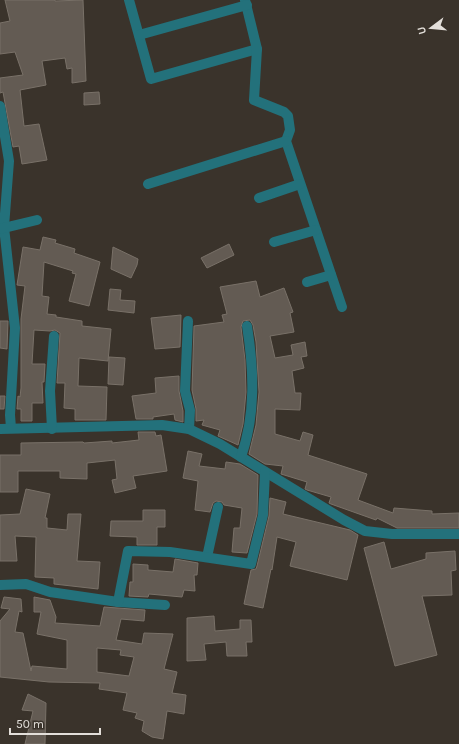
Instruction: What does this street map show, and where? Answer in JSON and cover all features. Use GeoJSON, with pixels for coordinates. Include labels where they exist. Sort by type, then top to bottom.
{"type":"FeatureCollection","features":[{"type":"Feature","properties":{"kind":"street"},"geometry":{"type":"LineString","coordinates":[[129,0],[151,79],[257,48]]}},
{"type":"Feature","properties":{"kind":"street"},"geometry":{"type":"LineString","coordinates":[[139,35],[246,3],[257,48],[254,100],[284,112],[288,116],[290,130],[286,141],[342,307]]}},
{"type":"Feature","properties":{"kind":"street"},"geometry":{"type":"LineString","coordinates":[[0,106],[8,161],[2,228],[15,328],[10,415],[11,428]]}},
{"type":"Feature","properties":{"kind":"street"},"geometry":{"type":"LineString","coordinates":[[148,184],[286,141]]}},
{"type":"Feature","properties":{"kind":"street"},"geometry":{"type":"LineString","coordinates":[[259,198],[300,184]]}},
{"type":"Feature","properties":{"kind":"street"},"geometry":{"type":"LineString","coordinates":[[2,228],[37,220]]}},
{"type":"Feature","properties":{"kind":"street"},"geometry":{"type":"LineString","coordinates":[[274,242],[316,230]]}},
{"type":"Feature","properties":{"kind":"street"},"geometry":{"type":"LineString","coordinates":[[307,282],[331,275]]}},
{"type":"Feature","properties":{"kind":"street"},"geometry":{"type":"LineString","coordinates":[[188,321],[186,391],[190,410],[189,428]]}},
{"type":"Feature","properties":{"kind":"street"},"geometry":{"type":"LineString","coordinates":[[241,457],[249,432],[252,398],[252,358],[247,326]]}},
{"type":"Feature","properties":{"kind":"street"},"geometry":{"type":"LineString","coordinates":[[52,428],[50,391],[54,336]]}},
{"type":"Feature","properties":{"kind":"street"},"geometry":{"type":"LineString","coordinates":[[0,428],[162,425],[189,428],[241,457],[365,531],[392,534],[459,534]]}},
{"type":"Feature","properties":{"kind":"street"},"geometry":{"type":"LineString","coordinates":[[118,602],[128,551],[170,552],[207,557],[229,562],[251,564],[263,515],[265,472]]}},
{"type":"Feature","properties":{"kind":"street"},"geometry":{"type":"LineString","coordinates":[[207,557],[218,507]]}},
{"type":"Feature","properties":{"kind":"street"},"geometry":{"type":"LineString","coordinates":[[0,585],[26,584],[50,592],[118,602],[165,605]]}},
{"type":"Feature","properties":{"kind":"building"},"geometry":{"type":"Polygon","coordinates":[[[5,0],[83,0],[86,81],[72,83],[72,68],[67,69],[65,58],[42,61],[46,85],[20,90],[24,126],[39,124],[47,160],[22,164],[19,146],[13,147],[3,92],[0,93],[0,78],[23,75],[15,52],[0,54],[0,23],[10,21],[5,0]]]}},
{"type":"Feature","properties":{"kind":"building"},"geometry":{"type":"Polygon","coordinates":[[[99,92],[100,104],[84,105],[84,93],[99,92]]]}},
{"type":"Feature","properties":{"kind":"building"},"geometry":{"type":"Polygon","coordinates":[[[43,237],[56,240],[55,243],[75,249],[74,253],[100,262],[89,306],[69,301],[76,274],[72,273],[73,271],[44,262],[42,296],[49,297],[47,314],[82,321],[82,326],[111,329],[108,361],[79,358],[78,386],[107,387],[106,420],[75,420],[75,409],[64,408],[65,383],[57,383],[60,333],[55,330],[34,330],[32,364],[45,364],[44,382],[42,382],[43,403],[32,403],[32,421],[21,421],[21,409],[17,409],[18,396],[20,397],[21,388],[21,319],[25,286],[17,285],[23,247],[40,250],[43,237]]]}},
{"type":"Feature","properties":{"kind":"building"},"geometry":{"type":"Polygon","coordinates":[[[229,244],[234,255],[207,268],[201,258],[229,244]]]}},
{"type":"Feature","properties":{"kind":"building"},"geometry":{"type":"Polygon","coordinates":[[[113,247],[138,259],[131,278],[111,269],[113,247]]]}},
{"type":"Feature","properties":{"kind":"building"},"geometry":{"type":"Polygon","coordinates":[[[256,281],[260,297],[284,288],[293,312],[290,313],[294,332],[270,336],[275,358],[293,355],[291,345],[305,342],[307,356],[301,357],[304,368],[292,371],[295,393],[301,393],[300,410],[275,409],[275,434],[300,441],[303,432],[313,435],[308,455],[367,474],[358,500],[393,513],[394,508],[432,511],[432,514],[459,513],[459,528],[397,528],[377,518],[376,520],[329,503],[331,497],[305,489],[307,482],[281,474],[283,466],[265,464],[249,454],[256,425],[259,392],[256,342],[253,325],[250,320],[243,321],[241,327],[245,360],[246,392],[243,424],[238,445],[218,436],[220,430],[202,425],[204,420],[196,421],[196,409],[192,390],[194,326],[224,322],[222,315],[227,314],[220,287],[256,281]]]}},
{"type":"Feature","properties":{"kind":"building"},"geometry":{"type":"Polygon","coordinates":[[[110,289],[121,290],[120,300],[135,301],[134,313],[108,310],[110,289]]]}},
{"type":"Feature","properties":{"kind":"building"},"geometry":{"type":"Polygon","coordinates":[[[181,315],[180,347],[155,349],[151,318],[181,315]]]}},
{"type":"Feature","properties":{"kind":"building"},"geometry":{"type":"Polygon","coordinates":[[[0,321],[8,321],[7,349],[0,348],[0,321]]]}},
{"type":"Feature","properties":{"kind":"building"},"geometry":{"type":"Polygon","coordinates":[[[109,357],[125,358],[123,385],[108,384],[109,357]]]}},
{"type":"Feature","properties":{"kind":"building"},"geometry":{"type":"Polygon","coordinates":[[[179,376],[179,391],[183,411],[183,422],[175,420],[174,414],[153,417],[153,419],[136,419],[132,396],[156,393],[155,378],[179,376]]]}},
{"type":"Feature","properties":{"kind":"building"},"geometry":{"type":"Polygon","coordinates":[[[0,396],[5,396],[4,409],[0,409],[0,396]]]}},
{"type":"Feature","properties":{"kind":"building"},"geometry":{"type":"Polygon","coordinates":[[[138,432],[155,432],[156,436],[161,435],[167,471],[133,476],[136,488],[115,493],[112,480],[117,479],[115,460],[87,463],[87,479],[60,478],[60,471],[18,471],[18,492],[0,492],[0,455],[21,455],[21,443],[84,443],[112,441],[112,443],[139,440],[138,432]]]}},
{"type":"Feature","properties":{"kind":"building"},"geometry":{"type":"Polygon","coordinates":[[[188,451],[202,454],[199,466],[225,469],[226,462],[240,464],[258,475],[257,514],[247,553],[232,552],[234,528],[240,528],[242,508],[224,505],[222,502],[216,501],[213,503],[210,512],[195,510],[198,481],[183,478],[188,451]]]}},
{"type":"Feature","properties":{"kind":"building"},"geometry":{"type":"Polygon","coordinates":[[[26,489],[50,494],[45,518],[47,518],[47,528],[67,530],[68,514],[81,514],[77,561],[100,562],[98,589],[54,584],[54,578],[35,577],[36,537],[15,536],[17,561],[0,561],[0,515],[20,514],[26,489]]]}},
{"type":"Feature","properties":{"kind":"building"},"geometry":{"type":"Polygon","coordinates":[[[270,498],[286,502],[283,514],[350,530],[358,535],[347,580],[290,566],[296,542],[277,537],[272,570],[271,569],[263,608],[244,604],[251,570],[256,569],[257,566],[269,516],[270,498]]]}},
{"type":"Feature","properties":{"kind":"building"},"geometry":{"type":"Polygon","coordinates":[[[143,510],[165,510],[165,527],[157,527],[157,545],[137,545],[137,537],[110,536],[111,521],[143,521],[143,510]]]}},
{"type":"Feature","properties":{"kind":"building"},"geometry":{"type":"Polygon","coordinates":[[[384,542],[391,569],[426,559],[426,553],[455,551],[456,570],[451,571],[452,595],[422,596],[437,655],[395,666],[364,548],[384,542]]]}},
{"type":"Feature","properties":{"kind":"building"},"geometry":{"type":"Polygon","coordinates":[[[175,559],[198,563],[197,575],[194,575],[195,591],[184,590],[182,597],[149,594],[148,597],[129,596],[130,582],[133,582],[133,564],[148,565],[148,570],[173,572],[175,559]]]}},
{"type":"Feature","properties":{"kind":"building"},"geometry":{"type":"Polygon","coordinates":[[[4,597],[21,599],[22,612],[19,611],[15,632],[23,633],[31,671],[32,666],[67,669],[67,640],[37,634],[41,612],[34,612],[34,597],[50,600],[56,617],[55,623],[100,626],[104,607],[145,610],[144,621],[121,619],[116,640],[142,644],[144,633],[173,634],[164,669],[177,672],[172,693],[186,695],[184,714],[167,711],[163,739],[152,737],[142,731],[144,721],[135,718],[137,713],[123,710],[127,693],[99,689],[100,683],[49,682],[0,677],[0,621],[10,609],[1,608],[4,597]],[[97,648],[97,672],[129,676],[134,657],[120,655],[121,650],[97,648]]]}},
{"type":"Feature","properties":{"kind":"building"},"geometry":{"type":"Polygon","coordinates":[[[214,616],[215,631],[240,629],[240,620],[251,620],[252,642],[246,642],[247,656],[227,656],[226,642],[204,644],[206,660],[187,661],[187,618],[214,616]]]}},
{"type":"Feature","properties":{"kind":"building"},"geometry":{"type":"Polygon","coordinates":[[[28,694],[46,703],[45,744],[25,744],[33,711],[22,710],[28,694]]]}}]}
